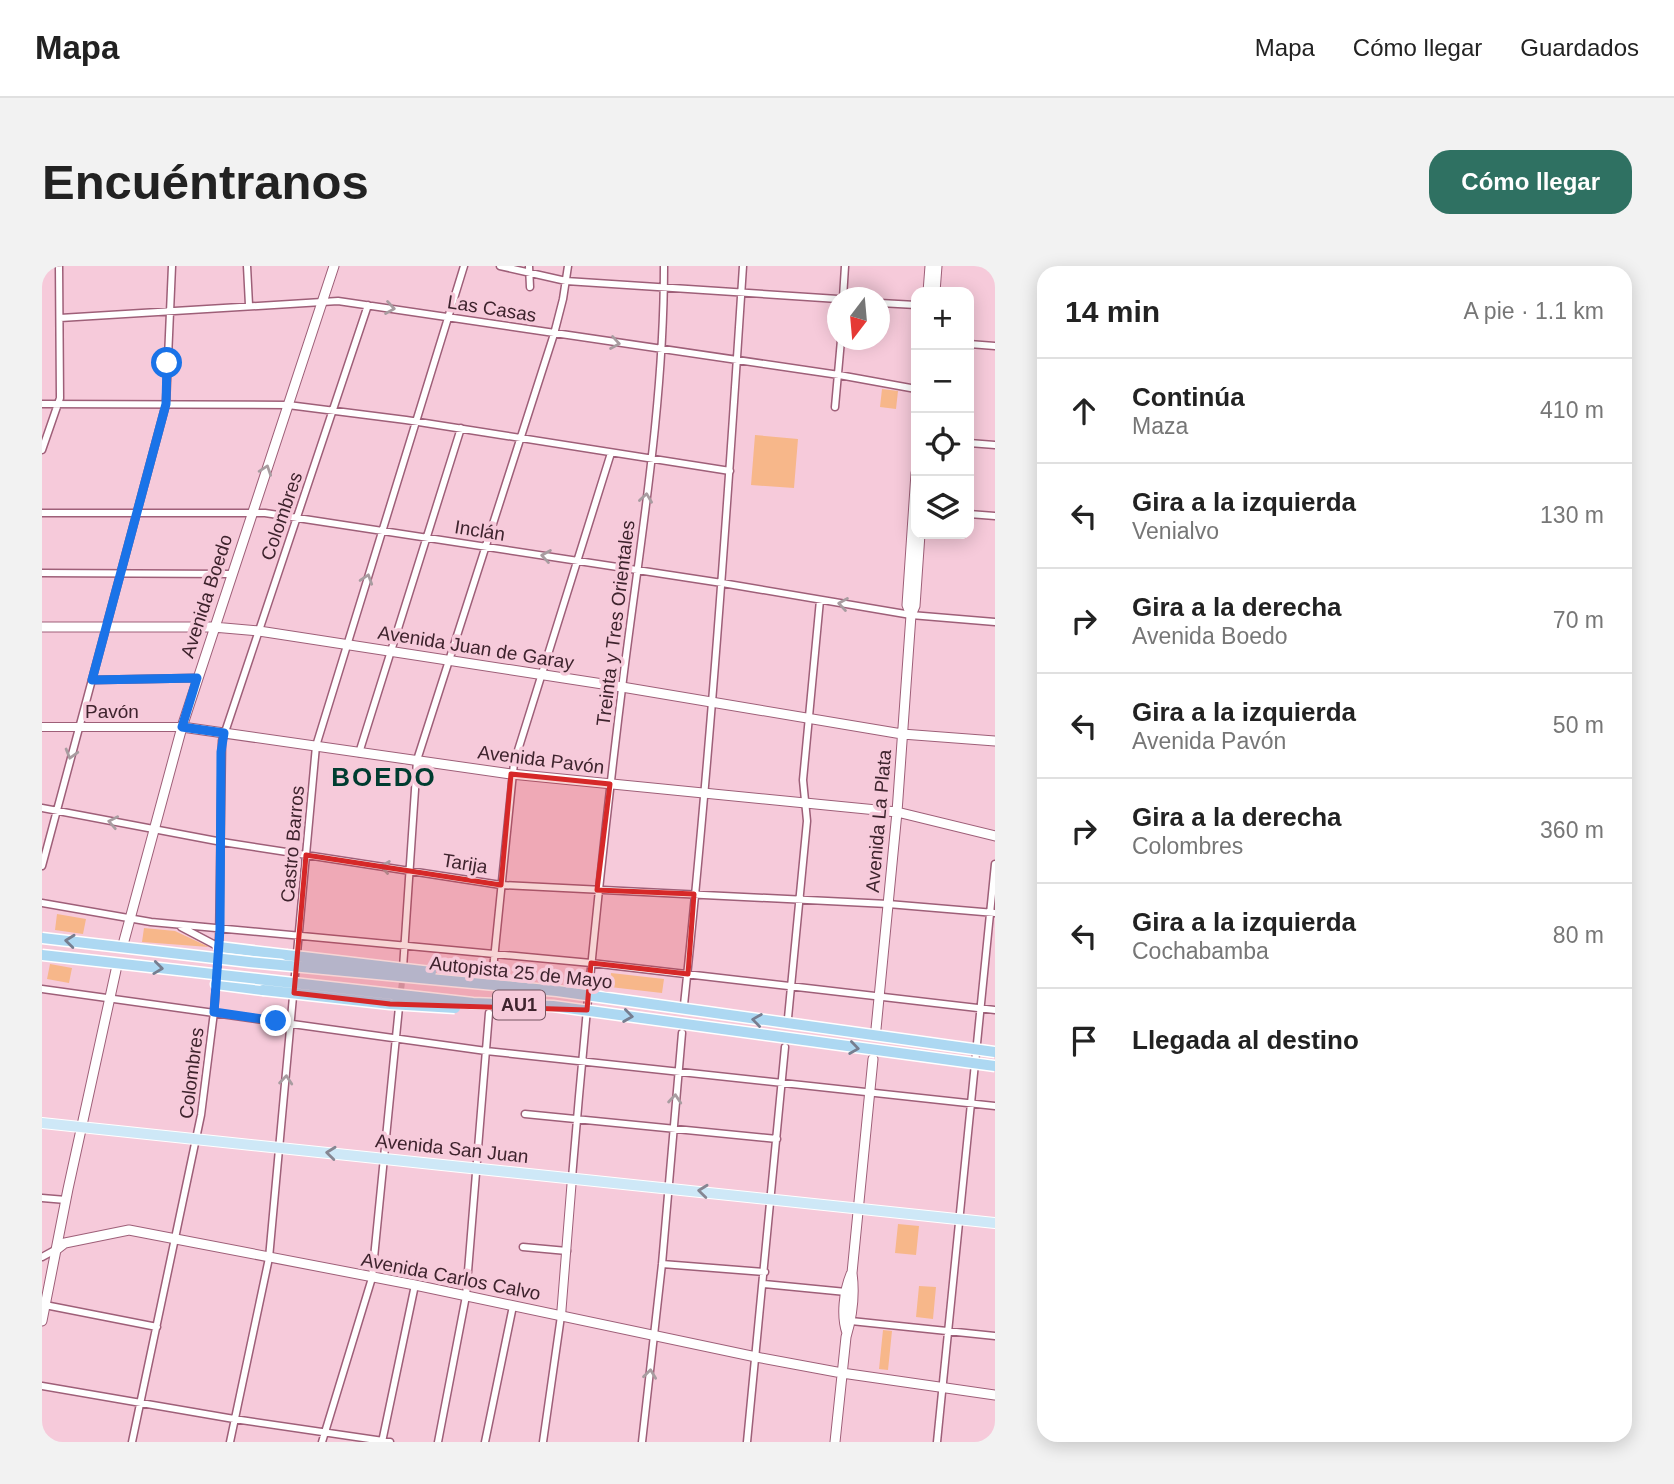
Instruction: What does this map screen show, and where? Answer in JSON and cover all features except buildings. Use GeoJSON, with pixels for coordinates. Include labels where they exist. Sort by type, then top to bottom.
{"type":"FeatureCollection","features":[{"type":"Feature","properties":{"kind":"highway","name":"Autopista 25 de Mayo"},"geometry":{"type":"LineString","coordinates":[[42,938],[249,962],[527,988],[995,1052]]}},
{"type":"Feature","properties":{"kind":"highway"},"geometry":{"type":"LineString","coordinates":[[219,947],[435,972],[527,988]]}},
{"type":"Feature","properties":{"kind":"highway","name":"Autopista 25 de Mayo"},"geometry":{"type":"LineString","coordinates":[[42,955],[473,1003],[553,1006],[995,1066]]}},
{"type":"Feature","properties":{"kind":"highway"},"geometry":{"type":"LineString","coordinates":[[216,984],[390,1004],[455,1008],[473,1003]]}},
{"type":"Feature","properties":{"kind":"main road","name":"Avenida Boedo"},"geometry":{"type":"LineString","coordinates":[[124,942],[197,678],[334,266]]}},
{"type":"Feature","properties":{"kind":"main road"},"geometry":{"type":"LineString","coordinates":[[928,287],[930,266]]}},
{"type":"Feature","properties":{"kind":"main road"},"geometry":{"type":"LineString","coordinates":[[935,287],[937,266]]}},
{"type":"Feature","properties":{"kind":"main road","name":"Avenida La Plata"},"geometry":{"type":"LineString","coordinates":[[911,615],[907,605],[913,539]]}},
{"type":"Feature","properties":{"kind":"main road","name":"Avenida La Plata"},"geometry":{"type":"LineString","coordinates":[[876,1029],[920,539]]}},
{"type":"Feature","properties":{"kind":"main road","name":"Avenida Juan de Garay"},"geometry":{"type":"LineString","coordinates":[[42,627],[214,627],[259,631],[541,674],[902,734],[995,741]]}},
{"type":"Feature","properties":{"kind":"main road","name":"Avenida Pavón"},"geometry":{"type":"LineString","coordinates":[[182,727],[511,774],[897,813],[995,836]]}},
{"type":"Feature","properties":{"kind":"main road"},"geometry":{"type":"LineString","coordinates":[[42,1321],[116,970]]}},
{"type":"Feature","properties":{"kind":"main road"},"geometry":{"type":"LineString","coordinates":[[846,1333],[846,1295],[852,1273],[873,1059]]}},
{"type":"Feature","properties":{"kind":"main road","name":"Avenida San Juan"},"geometry":{"type":"LineString","coordinates":[[42,1123],[995,1223]]}},
{"type":"Feature","properties":{"kind":"main road","name":"Avenida Carlos Calvo"},"geometry":{"type":"LineString","coordinates":[[56,1250],[65,1243],[122,1230],[513,1306],[562,1313],[655,1335]]}},
{"type":"Feature","properties":{"kind":"main road"},"geometry":{"type":"LineString","coordinates":[[835,1442],[846,1333],[851,1321],[852,1273]]}},
{"type":"Feature","properties":{"kind":"main road"},"geometry":{"type":"LineString","coordinates":[[846,1295],[847,1319],[851,1321]]}},
{"type":"Feature","properties":{"kind":"main road"},"geometry":{"type":"LineString","coordinates":[[655,1335],[842,1373],[995,1395]]}},
{"type":"Feature","properties":{"kind":"street"},"geometry":{"type":"LineString","coordinates":[[42,450],[59,404],[59,266]]}},
{"type":"Feature","properties":{"kind":"street"},"geometry":{"type":"LineString","coordinates":[[42,866],[166,404],[172,266]]}},
{"type":"Feature","properties":{"kind":"street"},"geometry":{"type":"LineString","coordinates":[[247,266],[248,305]]}},
{"type":"Feature","properties":{"kind":"street","name":"Castro Barros"},"geometry":{"type":"LineString","coordinates":[[230,1442],[270,1258],[316,746],[464,266]]}},
{"type":"Feature","properties":{"kind":"street"},"geometry":{"type":"LineString","coordinates":[[500,266],[530,269],[566,281],[827,298]]}},
{"type":"Feature","properties":{"kind":"street"},"geometry":{"type":"LineString","coordinates":[[403,968],[417,760],[554,334],[568,266]]}},
{"type":"Feature","properties":{"kind":"street","name":"Treinta y Tres Orientales"},"geometry":{"type":"LineString","coordinates":[[543,1442],[562,1313],[597,890],[652,459],[661,350],[664,266]]}},
{"type":"Feature","properties":{"kind":"street"},"geometry":{"type":"LineString","coordinates":[[684,1005],[722,583],[743,266]]}},
{"type":"Feature","properties":{"kind":"street"},"geometry":{"type":"LineString","coordinates":[[844,287],[845,266]]}},
{"type":"Feature","properties":{"kind":"street"},"geometry":{"type":"LineString","coordinates":[[530,269],[530,288]]}},
{"type":"Feature","properties":{"kind":"street","name":"Las Casas"},"geometry":{"type":"LineString","coordinates":[[60,318],[323,301],[450,317],[911,388]]}},
{"type":"Feature","properties":{"kind":"street"},"geometry":{"type":"LineString","coordinates":[[890,304],[911,306]]}},
{"type":"Feature","properties":{"kind":"street","name":"Colombres"},"geometry":{"type":"LineString","coordinates":[[132,1442],[197,1140],[214,1012],[220,929],[221,752],[224,733],[368,305]]}},
{"type":"Feature","properties":{"kind":"street"},"geometry":{"type":"LineString","coordinates":[[974,344],[995,346]]}},
{"type":"Feature","properties":{"kind":"street"},"geometry":{"type":"LineString","coordinates":[[835,407],[840,350]]}},
{"type":"Feature","properties":{"kind":"street"},"geometry":{"type":"LineString","coordinates":[[42,404],[288,405],[461,428],[730,471]]}},
{"type":"Feature","properties":{"kind":"street"},"geometry":{"type":"LineString","coordinates":[[359,752],[461,428]]}},
{"type":"Feature","properties":{"kind":"street"},"geometry":{"type":"LineString","coordinates":[[974,443],[995,445]]}},
{"type":"Feature","properties":{"kind":"street"},"geometry":{"type":"LineString","coordinates":[[492,979],[511,774],[611,453]]}},
{"type":"Feature","properties":{"kind":"street","name":"Inclán"},"geometry":{"type":"LineString","coordinates":[[42,513],[251,513],[722,583],[911,615],[995,621]]}},
{"type":"Feature","properties":{"kind":"street"},"geometry":{"type":"LineString","coordinates":[[974,514],[995,516]]}},
{"type":"Feature","properties":{"kind":"street"},"geometry":{"type":"LineString","coordinates":[[42,573],[231,574]]}},
{"type":"Feature","properties":{"kind":"street"},"geometry":{"type":"LineString","coordinates":[[788,1017],[807,821],[803,780],[820,600]]}},
{"type":"Feature","properties":{"kind":"street"},"geometry":{"type":"LineString","coordinates":[[92,680],[197,678]]}},
{"type":"Feature","properties":{"kind":"street","name":"Pavón"},"geometry":{"type":"LineString","coordinates":[[42,727],[182,727]]}},
{"type":"Feature","properties":{"kind":"street","name":"Tarija"},"geometry":{"type":"LineString","coordinates":[[42,808],[222,842],[501,885],[888,904],[992,913]]}},
{"type":"Feature","properties":{"kind":"street"},"geometry":{"type":"LineString","coordinates":[[937,1442],[995,864]]}},
{"type":"Feature","properties":{"kind":"street"},"geometry":{"type":"LineString","coordinates":[[42,903],[175,925],[495,953],[995,1010]]}},
{"type":"Feature","properties":{"kind":"street"},"geometry":{"type":"LineString","coordinates":[[175,925],[219,947]]}},
{"type":"Feature","properties":{"kind":"street"},"geometry":{"type":"LineString","coordinates":[[42,989],[582,1063],[995,1106]]}},
{"type":"Feature","properties":{"kind":"street"},"geometry":{"type":"LineString","coordinates":[[322,1442],[372,1278],[399,1007]]}},
{"type":"Feature","properties":{"kind":"street"},"geometry":{"type":"LineString","coordinates":[[438,1442],[466,1296],[489,1013]]}},
{"type":"Feature","properties":{"kind":"street"},"geometry":{"type":"LineString","coordinates":[[642,1442],[662,1264],[682,1033]]}},
{"type":"Feature","properties":{"kind":"street"},"geometry":{"type":"LineString","coordinates":[[747,1442],[785,1047]]}},
{"type":"Feature","properties":{"kind":"street"},"geometry":{"type":"LineString","coordinates":[[525,1114],[777,1139]]}},
{"type":"Feature","properties":{"kind":"street"},"geometry":{"type":"LineString","coordinates":[[42,1198],[66,1200]]}},
{"type":"Feature","properties":{"kind":"street"},"geometry":{"type":"LineString","coordinates":[[523,1247],[567,1251]]}},
{"type":"Feature","properties":{"kind":"street"},"geometry":{"type":"LineString","coordinates":[[42,1257],[56,1250]]}},
{"type":"Feature","properties":{"kind":"street"},"geometry":{"type":"LineString","coordinates":[[662,1264],[765,1272]]}},
{"type":"Feature","properties":{"kind":"street"},"geometry":{"type":"LineString","coordinates":[[764,1283],[846,1295]]}},
{"type":"Feature","properties":{"kind":"street"},"geometry":{"type":"LineString","coordinates":[[42,1386],[385,1442],[415,1285]]}},
{"type":"Feature","properties":{"kind":"street"},"geometry":{"type":"LineString","coordinates":[[45,1305],[157,1327]]}},
{"type":"Feature","properties":{"kind":"street"},"geometry":{"type":"LineString","coordinates":[[485,1442],[513,1306]]}},
{"type":"Feature","properties":{"kind":"street"},"geometry":{"type":"LineString","coordinates":[[851,1321],[995,1336]]}},
{"type":"Feature","properties":{"kind":"highlighted area"},"geometry":{"type":"Polygon","coordinates":[[[511,774],[610,784],[597,890],[694,894],[688,974],[591,963],[587,1010],[390,1004],[294,993],[306,855],[501,885],[511,774]]]}},
{"type":"Feature","properties":{"kind":"shaded area"},"geometry":{"type":"Polygon","coordinates":[[[882,389],[898,391],[896,409],[880,407],[882,389]]]}},
{"type":"Feature","properties":{"kind":"shaded area"},"geometry":{"type":"Polygon","coordinates":[[[755,435],[798,439],[794,488],[751,485],[755,435]]]}},
{"type":"Feature","properties":{"kind":"shaded area"},"geometry":{"type":"Polygon","coordinates":[[[57,914],[86,919],[83,934],[55,930],[57,914]]]}},
{"type":"Feature","properties":{"kind":"shaded area"},"geometry":{"type":"Polygon","coordinates":[[[144,928],[175,931],[209,947],[142,942],[144,928]]]}},
{"type":"Feature","properties":{"kind":"shaded area"},"geometry":{"type":"Polygon","coordinates":[[[50,964],[72,968],[69,983],[47,979],[50,964]]]}},
{"type":"Feature","properties":{"kind":"shaded area"},"geometry":{"type":"Polygon","coordinates":[[[611,973],[664,979],[662,993],[610,987],[611,973]]]}},
{"type":"Feature","properties":{"kind":"shaded area"},"geometry":{"type":"Polygon","coordinates":[[[898,1224],[919,1226],[916,1255],[895,1253],[898,1224]]]}},
{"type":"Feature","properties":{"kind":"shaded area"},"geometry":{"type":"Polygon","coordinates":[[[919,1286],[936,1287],[933,1319],[916,1317],[919,1286]]]}},
{"type":"Feature","properties":{"kind":"shaded area"},"geometry":{"type":"Polygon","coordinates":[[[883,1330],[892,1331],[888,1370],[879,1369],[883,1330]]]}},
{"type":"Feature","properties":{"kind":"tunnel"},"geometry":{"type":"LineString","coordinates":[[400,998],[403,974]]}},
{"type":"Feature","properties":{"kind":"district","name":"BOEDO"},"geometry":{"type":"Point","coordinates":[384,777]}},
{"type":"Feature","properties":{"kind":"route"},"geometry":{"type":"LineString","coordinates":[[167,363],[166,404],[92,680],[197,678],[182,727],[224,733],[221,752],[220,929],[214,1012],[276,1021]]}}]}
